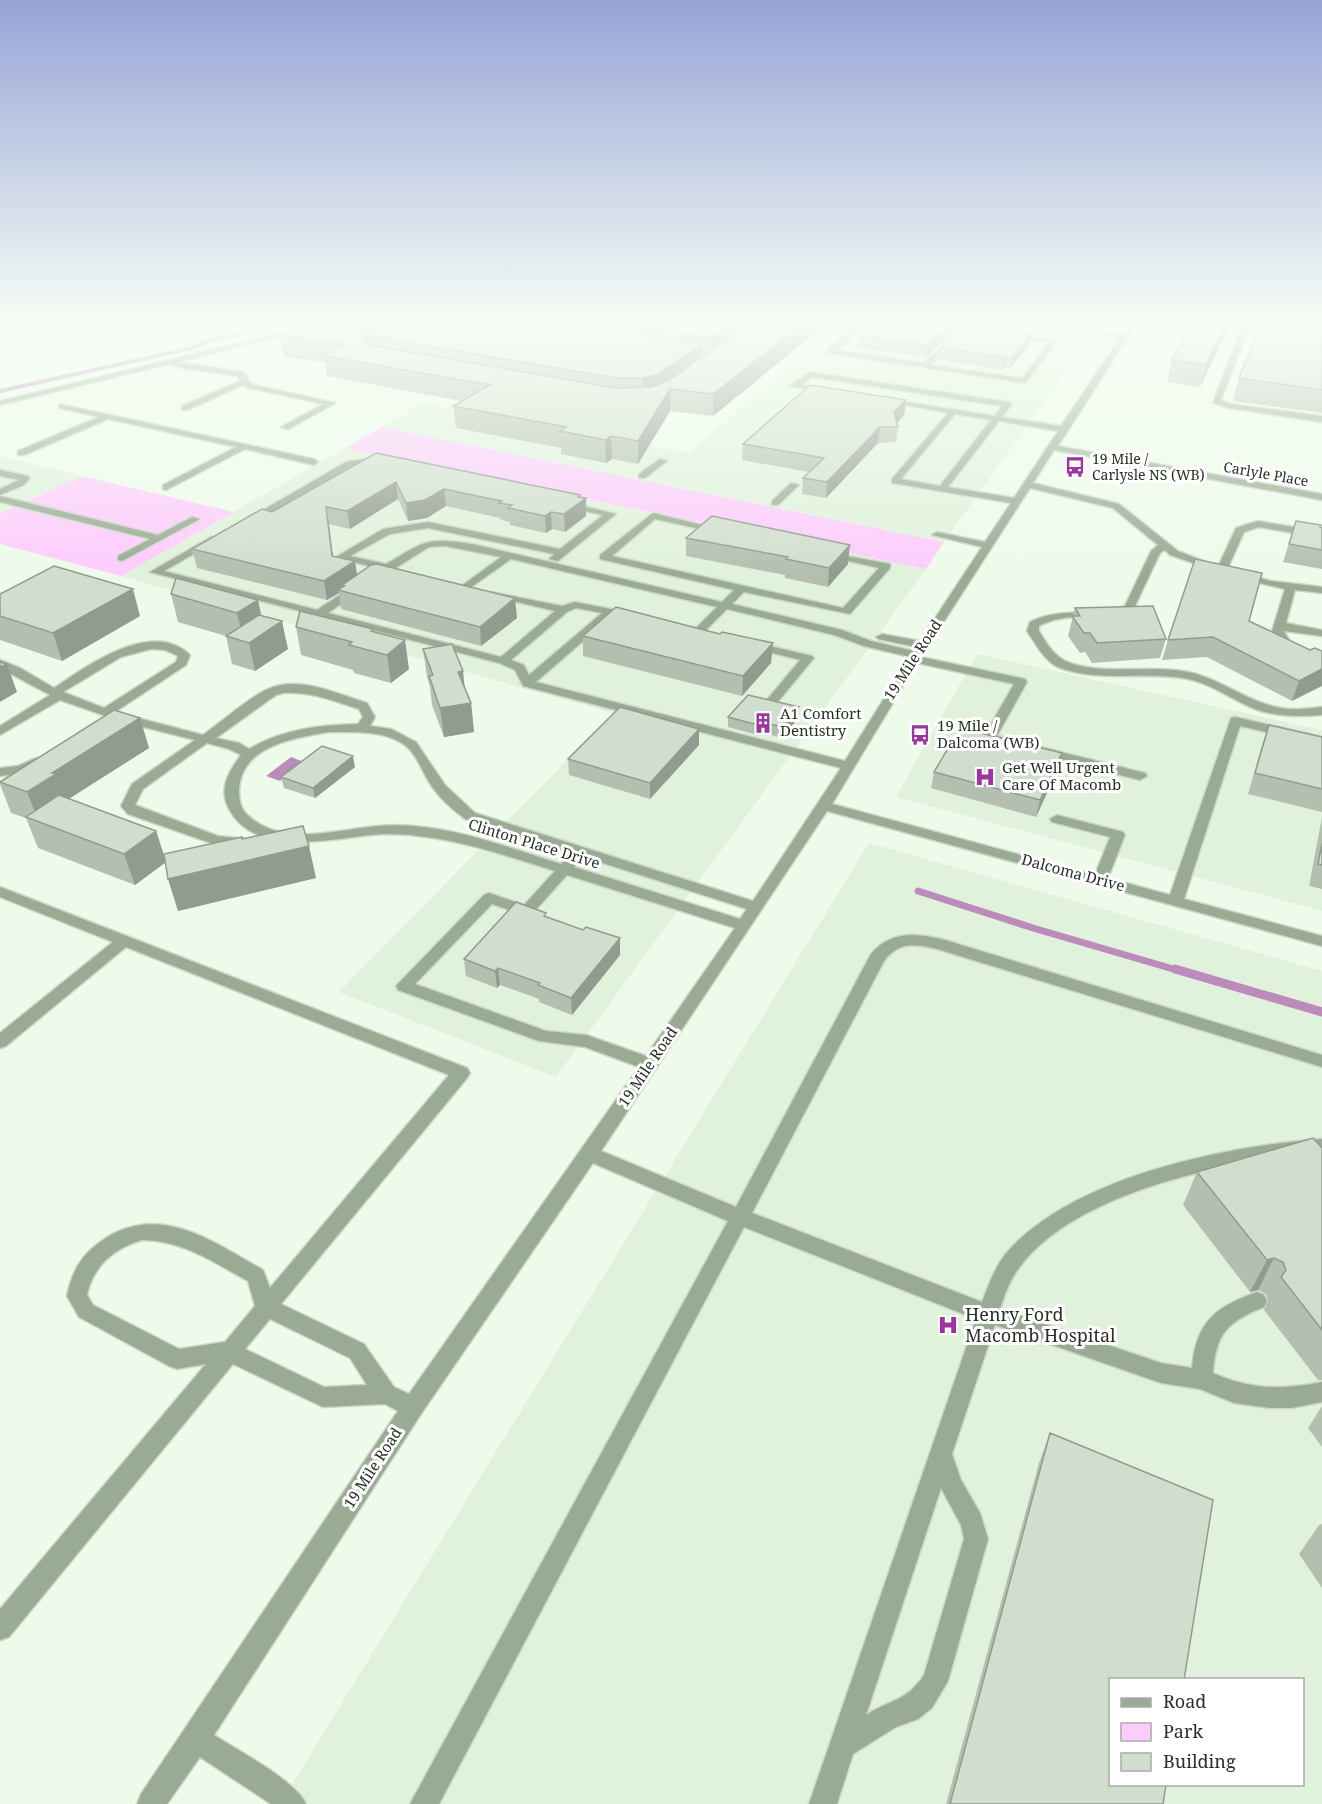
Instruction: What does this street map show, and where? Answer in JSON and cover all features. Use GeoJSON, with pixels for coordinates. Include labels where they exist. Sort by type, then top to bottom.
{"type":"FeatureCollection","features":[{"type":"Feature","properties":{"kind":"street"},"geometry":{"type":"LineString","coordinates":[[67,407],[314,462]]}},
{"type":"Feature","properties":{"kind":"street"},"geometry":{"type":"LineString","coordinates":[[285,428],[326,407]]}},
{"type":"Feature","properties":{"kind":"street","name":"Carlyle Place"},"geometry":{"type":"LineString","coordinates":[[923,407],[997,419],[1060,433],[1170,468]]}},
{"type":"Feature","properties":{"kind":"street"},"geometry":{"type":"LineString","coordinates":[[942,489],[1006,407]]}},
{"type":"Feature","properties":{"kind":"street","name":"19 Mile Road"},"geometry":{"type":"LineString","coordinates":[[151,1804],[413,1407],[589,1154],[824,806],[850,766],[873,723],[1077,407]]}},
{"type":"Feature","properties":{"kind":"street"},"geometry":{"type":"LineString","coordinates":[[1242,407],[1322,419]]}},
{"type":"Feature","properties":{"kind":"street"},"geometry":{"type":"LineString","coordinates":[[953,412],[895,482],[1015,501]]}},
{"type":"Feature","properties":{"kind":"street"},"geometry":{"type":"LineString","coordinates":[[21,453],[105,417]]}},
{"type":"Feature","properties":{"kind":"street"},"geometry":{"type":"LineString","coordinates":[[166,487],[243,447]]}},
{"type":"Feature","properties":{"kind":"street","name":"Carlyle Place"},"geometry":{"type":"LineString","coordinates":[[1051,447],[1322,497]]}},
{"type":"Feature","properties":{"kind":"street"},"geometry":{"type":"LineString","coordinates":[[642,476],[663,460]]}},
{"type":"Feature","properties":{"kind":"street"},"geometry":{"type":"LineString","coordinates":[[238,524],[256,518],[349,464],[365,462],[389,467]]}},
{"type":"Feature","properties":{"kind":"street"},"geometry":{"type":"LineString","coordinates":[[0,473],[25,478],[21,483],[0,492]]}},
{"type":"Feature","properties":{"kind":"street"},"geometry":{"type":"LineString","coordinates":[[1026,484],[1116,506],[1184,559],[1270,584],[1322,590]]}},
{"type":"Feature","properties":{"kind":"street"},"geometry":{"type":"LineString","coordinates":[[775,503],[794,485]]}},
{"type":"Feature","properties":{"kind":"street"},"geometry":{"type":"LineString","coordinates":[[0,499],[158,538]]}},
{"type":"Feature","properties":{"kind":"street"},"geometry":{"type":"LineString","coordinates":[[547,564],[611,514],[553,502]]}},
{"type":"Feature","properties":{"kind":"street"},"geometry":{"type":"LineString","coordinates":[[724,532],[652,516],[604,556],[846,612],[886,566],[817,551]]}},
{"type":"Feature","properties":{"kind":"street"},"geometry":{"type":"LineString","coordinates":[[122,558],[195,519]]}},
{"type":"Feature","properties":{"kind":"street"},"geometry":{"type":"LineString","coordinates":[[1222,570],[1240,530],[1248,526],[1258,524],[1322,535]]}},
{"type":"Feature","properties":{"kind":"street"},"geometry":{"type":"LineString","coordinates":[[410,573],[341,557],[387,531],[428,525],[562,553]]}},
{"type":"Feature","properties":{"kind":"street"},"geometry":{"type":"LineString","coordinates":[[938,535],[987,545]]}},
{"type":"Feature","properties":{"kind":"street"},"geometry":{"type":"LineString","coordinates":[[217,536],[155,572],[503,661],[520,668],[527,683]]}},
{"type":"Feature","properties":{"kind":"street"},"geometry":{"type":"LineString","coordinates":[[319,614],[427,544],[446,543],[547,564],[838,632],[868,644],[918,653],[1021,682],[989,738],[1140,776]]}},
{"type":"Feature","properties":{"kind":"street"},"geometry":{"type":"LineString","coordinates":[[1165,546],[1156,551],[1129,608],[1115,613],[1063,614],[1041,619],[1034,624],[1033,632],[1044,647],[1060,664],[1072,668],[1090,671],[1179,674],[1200,678],[1270,709],[1297,713],[1322,711]]}},
{"type":"Feature","properties":{"kind":"street"},"geometry":{"type":"LineString","coordinates":[[509,556],[472,588],[563,610]]}},
{"type":"Feature","properties":{"kind":"street"},"geometry":{"type":"LineString","coordinates":[[1291,585],[1278,631],[1288,647],[1322,662]]}},
{"type":"Feature","properties":{"kind":"street"},"geometry":{"type":"LineString","coordinates":[[665,624],[703,633],[724,606],[742,588]]}},
{"type":"Feature","properties":{"kind":"street"},"geometry":{"type":"LineString","coordinates":[[503,661],[563,610],[575,605],[644,619]]}},
{"type":"Feature","properties":{"kind":"street"},"geometry":{"type":"LineString","coordinates":[[527,683],[611,611]]}},
{"type":"Feature","properties":{"kind":"street"},"geometry":{"type":"LineString","coordinates":[[1279,625],[1322,633]]}},
{"type":"Feature","properties":{"kind":"street"},"geometry":{"type":"LineString","coordinates":[[742,642],[808,658],[772,701]]}},
{"type":"Feature","properties":{"kind":"street"},"geometry":{"type":"LineString","coordinates":[[0,731],[123,652],[153,644],[184,655],[183,663],[178,667],[92,726]]}},
{"type":"Feature","properties":{"kind":"street"},"geometry":{"type":"LineString","coordinates":[[0,663],[23,673],[57,694],[109,713],[243,750],[248,756]]}},
{"type":"Feature","properties":{"kind":"street"},"geometry":{"type":"LineString","coordinates":[[527,683],[850,766]]}},
{"type":"Feature","properties":{"kind":"street"},"geometry":{"type":"LineString","coordinates":[[266,832],[241,843],[228,843],[133,811],[128,806],[137,787],[272,692],[284,688],[296,687],[363,706],[369,717],[362,728]]}},
{"type":"Feature","properties":{"kind":"street"},"geometry":{"type":"LineString","coordinates":[[1176,901],[1235,721],[1322,741]]}},
{"type":"Feature","properties":{"kind":"street","name":"Clinton Place Drive"},"geometry":{"type":"LineString","coordinates":[[743,925],[477,842],[408,831],[384,830],[300,839],[282,837],[252,827],[241,819],[230,793],[237,768],[248,756],[271,741],[296,733],[332,727],[362,728],[392,734],[406,740],[419,752],[440,788],[470,816],[756,907]]}},
{"type":"Feature","properties":{"kind":"street"},"geometry":{"type":"LineString","coordinates":[[0,772],[21,770],[51,752]]}},
{"type":"Feature","properties":{"kind":"street","name":"Dalcoma Drive"},"geometry":{"type":"LineString","coordinates":[[824,806],[1322,941]]}},
{"type":"Feature","properties":{"kind":"street"},"geometry":{"type":"LineString","coordinates":[[1057,819],[1118,835],[1100,880]]}},
{"type":"Feature","properties":{"kind":"street"},"geometry":{"type":"LineString","coordinates":[[579,852],[527,911],[489,898],[404,986],[545,1037],[586,1041],[650,1064]]}},
{"type":"Feature","properties":{"kind":"street"},"geometry":{"type":"LineString","coordinates":[[0,892],[461,1073],[0,1628]]}},
{"type":"Feature","properties":{"kind":"street"},"geometry":{"type":"LineString","coordinates":[[424,1804],[877,958],[888,944],[911,939],[939,944],[1322,1061]]}},
{"type":"Feature","properties":{"kind":"street"},"geometry":{"type":"LineString","coordinates":[[0,1042],[124,940]]}},
{"type":"Feature","properties":{"kind":"street"},"geometry":{"type":"LineString","coordinates":[[823,1804],[988,1314],[998,1287],[1015,1257],[1039,1233],[1069,1214],[1133,1186],[1207,1163],[1249,1153],[1290,1147],[1322,1146]]}},
{"type":"Feature","properties":{"kind":"street"},"geometry":{"type":"LineString","coordinates":[[589,1154],[740,1217],[988,1314],[1161,1373],[1202,1379],[1234,1393],[1270,1398],[1292,1398],[1322,1392]]}},
{"type":"Feature","properties":{"kind":"street"},"geometry":{"type":"LineString","coordinates":[[386,1394],[357,1351],[266,1307],[256,1276],[178,1234],[144,1229],[116,1239],[82,1270],[77,1296],[86,1311],[177,1359],[228,1352],[323,1397],[386,1394],[413,1407]]}},
{"type":"Feature","properties":{"kind":"street"},"geometry":{"type":"LineString","coordinates":[[1202,1379],[1203,1353],[1212,1328],[1232,1309],[1257,1301]]}},
{"type":"Feature","properties":{"kind":"street"},"geometry":{"type":"LineString","coordinates":[[843,1745],[890,1715],[909,1710],[924,1698],[935,1681],[976,1539],[972,1521],[951,1485],[941,1455]]}},
{"type":"Feature","properties":{"kind":"street"},"geometry":{"type":"LineString","coordinates":[[196,1739],[280,1794],[291,1804]]}},
{"type":"Feature","properties":{"kind":"shaded area"},"geometry":{"type":"Polygon","coordinates":[[[416,407],[446,407],[689,453],[743,407],[1041,407],[944,542],[381,427],[416,407]]]}},
{"type":"Feature","properties":{"kind":"shaded area"},"geometry":{"type":"Polygon","coordinates":[[[344,449],[926,569],[556,1077],[339,992],[613,713],[121,576],[344,449]]]}},
{"type":"Feature","properties":{"kind":"shaded area"},"geometry":{"type":"Polygon","coordinates":[[[0,456],[81,476],[0,514],[0,456]]]}},
{"type":"Feature","properties":{"kind":"shaded area"},"geometry":{"type":"Polygon","coordinates":[[[977,654],[1322,730],[1322,911],[896,797],[977,654]]]}},
{"type":"Feature","properties":{"kind":"shaded area"},"geometry":{"type":"Polygon","coordinates":[[[291,757],[304,762],[280,781],[266,776],[291,757]]]}},
{"type":"Feature","properties":{"kind":"shaded area","name":"Henry Ford Macomb Hospital"},"geometry":{"type":"Polygon","coordinates":[[[869,843],[1322,971],[1322,1804],[280,1804],[869,843]]]}},
{"type":"Feature","properties":{"kind":"green space"},"geometry":{"type":"Polygon","coordinates":[[[381,427],[944,542],[926,569],[344,449],[381,427]]]}},
{"type":"Feature","properties":{"kind":"green space"},"geometry":{"type":"Polygon","coordinates":[[[81,476],[234,512],[121,576],[0,544],[0,514],[81,476]]]}},
{"type":"Feature","properties":{"kind":"building"},"geometry":{"type":"Polygon","coordinates":[[[459,407],[659,407],[638,441],[611,436],[605,440],[560,431],[566,427],[459,407]]]}},
{"type":"Feature","properties":{"kind":"building"},"geometry":{"type":"Polygon","coordinates":[[[785,407],[899,407],[894,412],[898,427],[880,427],[827,482],[803,478],[824,458],[743,444],[785,407]]]}},
{"type":"Feature","properties":{"kind":"building"},"geometry":{"type":"Polygon","coordinates":[[[376,453],[586,498],[564,514],[551,512],[545,516],[508,508],[512,505],[499,503],[502,501],[444,489],[425,500],[406,503],[396,482],[347,511],[326,507],[332,556],[355,561],[324,581],[192,549],[262,509],[272,512],[376,453]]]}},
{"type":"Feature","properties":{"kind":"building"},"geometry":{"type":"Polygon","coordinates":[[[712,516],[850,545],[829,568],[786,559],[788,557],[686,538],[712,516]]]}},
{"type":"Feature","properties":{"kind":"building"},"geometry":{"type":"Polygon","coordinates":[[[1296,521],[1321,525],[1322,550],[1289,544],[1296,521]]]}},
{"type":"Feature","properties":{"kind":"building"},"geometry":{"type":"Polygon","coordinates":[[[1195,559],[1262,573],[1249,621],[1310,650],[1315,648],[1322,651],[1322,669],[1299,681],[1213,637],[1168,640],[1195,559]]]}},
{"type":"Feature","properties":{"kind":"building"},"geometry":{"type":"Polygon","coordinates":[[[377,564],[515,598],[480,627],[338,590],[371,565],[377,564]]]}},
{"type":"Feature","properties":{"kind":"building"},"geometry":{"type":"Polygon","coordinates":[[[54,566],[133,589],[53,633],[0,616],[0,594],[54,566]]]}},
{"type":"Feature","properties":{"kind":"building"},"geometry":{"type":"Polygon","coordinates":[[[176,578],[258,600],[237,613],[171,594],[176,578]]]}},
{"type":"Feature","properties":{"kind":"building"},"geometry":{"type":"Polygon","coordinates":[[[1153,606],[1166,639],[1097,643],[1090,633],[1084,633],[1072,616],[1080,616],[1075,608],[1153,606]]]}},
{"type":"Feature","properties":{"kind":"building"},"geometry":{"type":"Polygon","coordinates":[[[616,607],[720,634],[722,632],[773,643],[743,676],[583,636],[616,607]]]}},
{"type":"Feature","properties":{"kind":"building"},"geometry":{"type":"Polygon","coordinates":[[[300,611],[373,629],[371,631],[405,640],[387,655],[349,645],[352,642],[296,627],[300,611]]]}},
{"type":"Feature","properties":{"kind":"building"},"geometry":{"type":"Polygon","coordinates":[[[259,615],[282,621],[249,643],[226,636],[259,615]]]}},
{"type":"Feature","properties":{"kind":"building"},"geometry":{"type":"Polygon","coordinates":[[[452,644],[463,671],[458,672],[471,703],[440,708],[429,676],[433,675],[423,649],[452,644]]]}},
{"type":"Feature","properties":{"kind":"building"},"geometry":{"type":"Polygon","coordinates":[[[748,695],[799,707],[783,727],[761,722],[758,725],[728,717],[748,695]]]}},
{"type":"Feature","properties":{"kind":"building"},"geometry":{"type":"Polygon","coordinates":[[[620,707],[699,729],[650,783],[568,759],[620,707]]]}},
{"type":"Feature","properties":{"kind":"building"},"geometry":{"type":"Polygon","coordinates":[[[114,710],[140,718],[52,773],[56,774],[27,792],[0,782],[114,710]]]}},
{"type":"Feature","properties":{"kind":"building"},"geometry":{"type":"Polygon","coordinates":[[[1269,725],[1322,737],[1322,789],[1255,773],[1269,725]]]}},
{"type":"Feature","properties":{"kind":"building"},"geometry":{"type":"Polygon","coordinates":[[[960,728],[1062,753],[1040,800],[934,772],[960,728]]]}},
{"type":"Feature","properties":{"kind":"building"},"geometry":{"type":"Polygon","coordinates":[[[322,746],[353,756],[313,788],[281,777],[322,746]]]}},
{"type":"Feature","properties":{"kind":"building"},"geometry":{"type":"Polygon","coordinates":[[[59,795],[156,831],[124,854],[26,817],[59,795]]]}},
{"type":"Feature","properties":{"kind":"building"},"geometry":{"type":"Polygon","coordinates":[[[303,826],[309,846],[168,879],[164,854],[303,826]]]}},
{"type":"Feature","properties":{"kind":"building"},"geometry":{"type":"Polygon","coordinates":[[[1322,843],[1322,865],[1318,864],[1322,843]]]}},
{"type":"Feature","properties":{"kind":"building"},"geometry":{"type":"Polygon","coordinates":[[[516,902],[546,913],[544,916],[583,930],[586,927],[620,938],[571,998],[538,985],[540,983],[498,968],[495,971],[464,959],[516,902]]]}},
{"type":"Feature","properties":{"kind":"building"},"geometry":{"type":"Polygon","coordinates":[[[1313,1138],[1322,1148],[1322,1330],[1281,1277],[1286,1270],[1283,1262],[1274,1258],[1267,1260],[1197,1172],[1313,1138]]]}},
{"type":"Feature","properties":{"kind":"building"},"geometry":{"type":"Polygon","coordinates":[[[1050,1433],[1213,1500],[1184,1678],[1109,1678],[1109,1786],[1166,1786],[1163,1804],[950,1804],[1050,1433]]]}},
{"type":"Feature","properties":{"kind":"waterway"},"geometry":{"type":"LineString","coordinates":[[918,891],[1033,928],[1180,971]]}},
{"type":"Feature","properties":{"kind":"waterway"},"geometry":{"type":"LineString","coordinates":[[1175,969],[1322,1012]]}},
{"type":"Feature","properties":{"kind":"place","name":"19 Mile / Carlysle NS (WB)"},"geometry":{"type":"Point","coordinates":[1075,467]}},
{"type":"Feature","properties":{"kind":"place","name":"A1 Comfort Dentistry"},"geometry":{"type":"Point","coordinates":[763,723]}},
{"type":"Feature","properties":{"kind":"place","name":"19 Mile / Dalcoma (WB)"},"geometry":{"type":"Point","coordinates":[920,735]}},
{"type":"Feature","properties":{"kind":"place","name":"Get Well Urgent Care Of Macomb"},"geometry":{"type":"Point","coordinates":[985,777]}},
{"type":"Feature","properties":{"kind":"place","name":"Henry Ford Macomb Hospital"},"geometry":{"type":"Point","coordinates":[948,1325]}}]}
